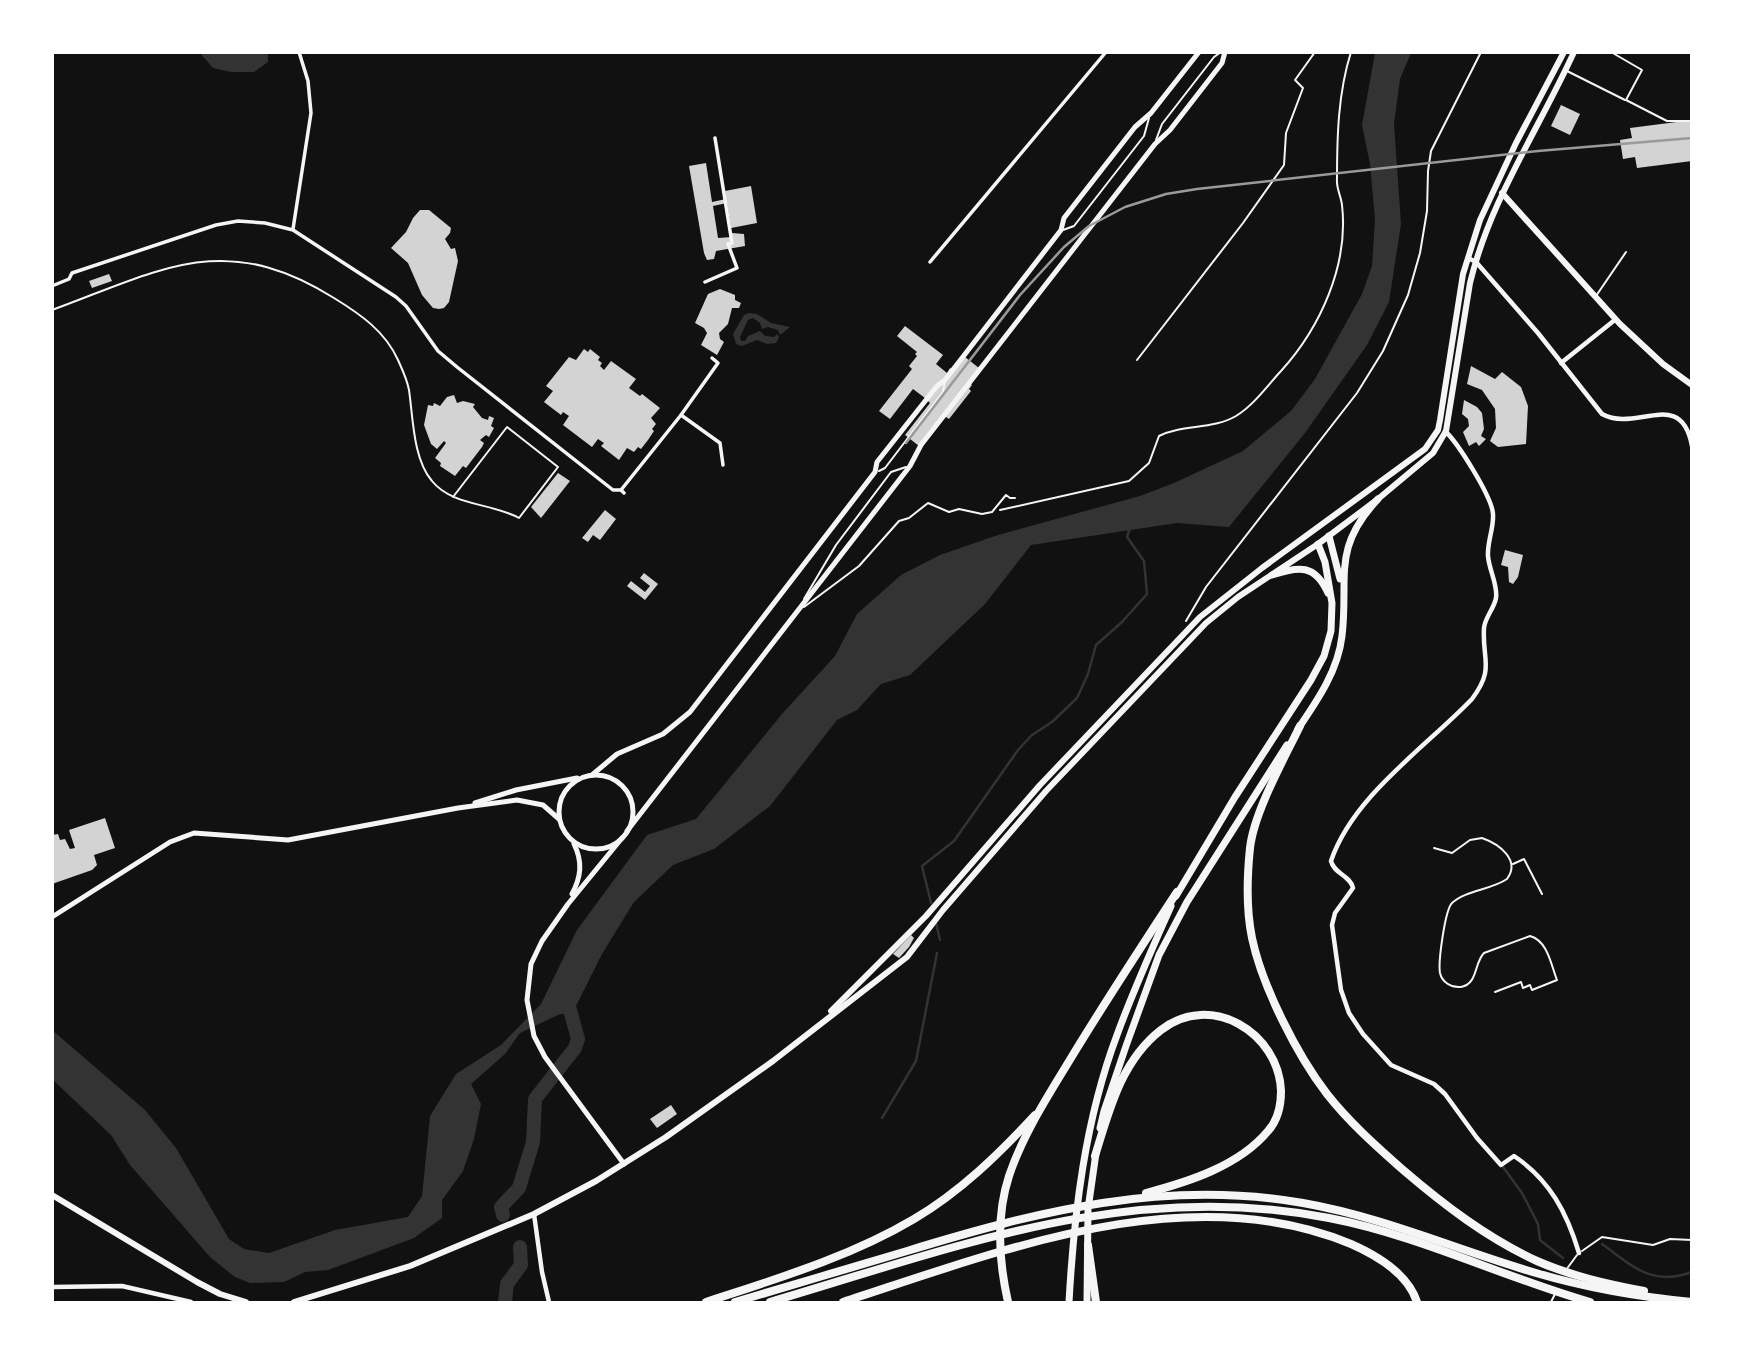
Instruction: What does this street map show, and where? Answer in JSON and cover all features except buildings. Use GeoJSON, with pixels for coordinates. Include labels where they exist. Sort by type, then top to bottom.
{"type":"FeatureCollection","features":[{"type":"Feature","properties":{"kind":"highway"},"geometry":{"type":"LineString","coordinates":[[1087,1303],[1088,1209],[1104,1111],[1159,954],[1187,902],[1317,701],[1337,657],[1342,636],[1343,579],[1347,548],[1359,522],[1378,499]]}},
{"type":"Feature","properties":{"kind":"highway"},"geometry":{"type":"LineString","coordinates":[[1329,537],[1337,564],[1343,604]]}},
{"type":"Feature","properties":{"kind":"highway"},"geometry":{"type":"LineString","coordinates":[[1008,1303],[1001,1247],[1003,1209],[1009,1177],[1041,1107],[1324,656],[1331,631],[1332,603],[1325,562],[1318,544]]}},
{"type":"Feature","properties":{"kind":"highway"},"geometry":{"type":"LineString","coordinates":[[1272,575],[1288,569],[1307,569],[1322,580],[1332,603]]}},
{"type":"Feature","properties":{"kind":"highway"},"geometry":{"type":"LineString","coordinates":[[1300,726],[1265,801],[1250,845],[1248,915],[1252,939],[1266,981],[1283,1018],[1327,1094],[1367,1139],[1425,1189],[1506,1246],[1538,1262],[1572,1274],[1611,1285],[1692,1301]]}},
{"type":"Feature","properties":{"kind":"highway"},"geometry":{"type":"LineString","coordinates":[[1069,1303],[1077,1206],[1092,1121],[1115,1037],[1177,892]]}},
{"type":"Feature","properties":{"kind":"highway"},"geometry":{"type":"LineString","coordinates":[[735,1303],[965,1233],[1037,1214],[1119,1200],[1192,1180],[1255,1144],[1269,1130],[1281,1101],[1280,1078],[1274,1059],[1263,1043],[1249,1030],[1230,1020],[1211,1015],[1193,1016],[1161,1029],[1131,1065],[1114,1094],[1095,1156]]}},
{"type":"Feature","properties":{"kind":"highway"},"geometry":{"type":"LineString","coordinates":[[706,1303],[835,1257],[915,1219],[993,1158],[1041,1107]]}},
{"type":"Feature","properties":{"kind":"highway"},"geometry":{"type":"LineString","coordinates":[[1119,1200],[1215,1194],[1275,1199],[1329,1208],[1396,1226],[1574,1284],[1656,1299],[1692,1301]]}},
{"type":"Feature","properties":{"kind":"highway"},"geometry":{"type":"LineString","coordinates":[[770,1303],[964,1245],[1054,1222],[1118,1211],[1189,1205],[1286,1210],[1330,1218],[1393,1235],[1590,1303]]}},
{"type":"Feature","properties":{"kind":"highway"},"geometry":{"type":"LineString","coordinates":[[843,1303],[1048,1239],[1117,1224],[1186,1217],[1222,1218],[1300,1228],[1336,1238],[1382,1260],[1401,1277],[1417,1303]]}},
{"type":"Feature","properties":{"kind":"highway"},"geometry":{"type":"LineString","coordinates":[[1088,1245],[1097,1303]]}},
{"type":"Feature","properties":{"kind":"main road"},"geometry":{"type":"LineString","coordinates":[[817,1024],[921,920],[1040,785],[1186,631],[1233,590],[1426,449],[1438,430],[1461,282],[1480,220],[1493,189],[1564,52]]}},
{"type":"Feature","properties":{"kind":"main road"},"geometry":{"type":"LineString","coordinates":[[294,1303],[410,1266],[534,1214],[624,1164],[713,1105],[888,973],[915,947],[1037,800],[1192,636],[1225,607],[1329,537],[1433,453],[1446,431],[1470,283],[1476,262],[1503,193],[1574,52]]}},
{"type":"Feature","properties":{"kind":"main road"},"geometry":{"type":"LineString","coordinates":[[1493,189],[1503,193],[1616,319],[1653,356],[1692,385]]}},
{"type":"Feature","properties":{"kind":"main road"},"geometry":{"type":"LineString","coordinates":[[1318,530],[1329,537]]}},
{"type":"Feature","properties":{"kind":"main road"},"geometry":{"type":"LineString","coordinates":[[1318,530],[1318,544]]}},
{"type":"Feature","properties":{"kind":"main road"},"geometry":{"type":"LineString","coordinates":[[883,958],[888,973]]}},
{"type":"Feature","properties":{"kind":"main road"},"geometry":{"type":"LineString","coordinates":[[52,1195],[197,1283],[232,1301],[246,1303]]}},
{"type":"Feature","properties":{"kind":"street"},"geometry":{"type":"LineString","coordinates":[[293,230],[311,113],[308,81],[299,52]]}},
{"type":"Feature","properties":{"kind":"street"},"geometry":{"type":"LineString","coordinates":[[930,262],[1106,52]]}},
{"type":"Feature","properties":{"kind":"street"},"geometry":{"type":"LineString","coordinates":[[592,775],[617,754],[663,734],[690,712],[875,472],[877,462],[937,386],[945,380],[1061,230],[1064,218],[1135,127],[1150,113],[1199,52]]}},
{"type":"Feature","properties":{"kind":"street"},"geometry":{"type":"LineString","coordinates":[[624,1164],[554,1071],[534,1037],[528,1013],[528,989],[531,964],[541,942],[909,466],[921,445],[1155,144],[1170,130],[1222,63],[1223,52]]}},
{"type":"Feature","properties":{"kind":"street"},"geometry":{"type":"LineString","coordinates":[[1529,120],[1538,124]]}},
{"type":"Feature","properties":{"kind":"street"},"geometry":{"type":"LineString","coordinates":[[705,282],[737,268],[728,244],[732,243],[715,138]]}},
{"type":"Feature","properties":{"kind":"street"},"geometry":{"type":"LineString","coordinates":[[52,286],[69,279],[72,273],[216,225],[238,221],[265,223],[293,230],[396,297],[438,351],[613,490],[622,491],[718,363],[712,358]]}},
{"type":"Feature","properties":{"kind":"street"},"geometry":{"type":"LineString","coordinates":[[1468,258],[1476,262],[1602,414],[1624,421],[1668,414],[1683,423],[1688,430],[1692,446]]}},
{"type":"Feature","properties":{"kind":"street"},"geometry":{"type":"LineString","coordinates":[[1561,363],[1616,319]]}},
{"type":"Feature","properties":{"kind":"street"},"geometry":{"type":"LineString","coordinates":[[681,415],[720,443],[723,465]]}},
{"type":"Feature","properties":{"kind":"street"},"geometry":{"type":"LineString","coordinates":[[1438,430],[1446,431],[1482,487],[1492,508],[1488,553],[1496,595],[1485,624],[1488,668],[1481,687],[1472,699],[1404,761],[1350,824],[1331,861],[1332,867],[1349,880],[1353,888],[1332,919],[1334,948],[1345,1002],[1363,1034],[1391,1065],[1434,1084],[1445,1094],[1477,1138],[1501,1165],[1514,1156],[1535,1172],[1549,1187],[1568,1219],[1579,1253]]}},
{"type":"Feature","properties":{"kind":"street"},"geometry":{"type":"LineString","coordinates":[[458,808],[516,790],[584,776],[608,777],[622,786],[631,799],[633,816],[628,831]]}},
{"type":"Feature","properties":{"kind":"street"},"geometry":{"type":"LineString","coordinates":[[559,818],[560,801],[564,793],[576,780],[584,776]]}},
{"type":"Feature","properties":{"kind":"street"},"geometry":{"type":"LineString","coordinates":[[52,917],[170,842],[188,834],[288,840],[458,808],[517,800],[530,801],[548,808],[559,818],[566,835],[589,848],[598,849],[622,838]]}},
{"type":"Feature","properties":{"kind":"street"},"geometry":{"type":"LineString","coordinates":[[568,904],[581,867],[573,841]]}},
{"type":"Feature","properties":{"kind":"street"},"geometry":{"type":"LineString","coordinates":[[921,920],[929,928]]}},
{"type":"Feature","properties":{"kind":"street"},"geometry":{"type":"LineString","coordinates":[[534,1214],[549,1303]]}},
{"type":"Feature","properties":{"kind":"street"},"geometry":{"type":"LineString","coordinates":[[52,1287],[122,1286],[191,1303]]}},
{"type":"Feature","properties":{"kind":"lane"},"geometry":{"type":"LineString","coordinates":[[1155,144],[1162,124],[1214,57],[1223,52]]}},
{"type":"Feature","properties":{"kind":"lane"},"geometry":{"type":"LineString","coordinates":[[1611,52],[1642,70],[1626,100]]}},
{"type":"Feature","properties":{"kind":"lane"},"geometry":{"type":"LineString","coordinates":[[1566,70],[1667,121],[1690,121]]}},
{"type":"Feature","properties":{"kind":"lane"},"geometry":{"type":"LineString","coordinates":[[1061,230],[1074,226],[1144,136],[1150,113]]}},
{"type":"Feature","properties":{"kind":"lane"},"geometry":{"type":"LineString","coordinates":[[1596,297],[1626,252]]}},
{"type":"Feature","properties":{"kind":"lane"},"geometry":{"type":"LineString","coordinates":[[52,310],[161,270],[191,262],[242,262],[308,282],[369,322],[392,348],[408,386],[411,426],[426,472],[436,485],[453,497],[498,509],[519,518],[558,467],[507,426],[453,497]]}},
{"type":"Feature","properties":{"kind":"lane"},"geometry":{"type":"LineString","coordinates":[[795,615],[836,545],[891,472],[909,466]]}},
{"type":"Feature","properties":{"kind":"lane"},"geometry":{"type":"LineString","coordinates":[[795,615],[859,566],[899,521],[928,503],[949,512],[959,509],[976,514],[992,512],[1006,495],[1015,498]]}},
{"type":"Feature","properties":{"kind":"lane"},"geometry":{"type":"LineString","coordinates":[[1434,848],[1452,853],[1470,840],[1482,838],[1507,855],[1512,864],[1507,879],[1458,900],[1448,908],[1440,966],[1442,978],[1455,987],[1467,984],[1475,974],[1484,953],[1530,936],[1545,947],[1557,980],[1532,990],[1530,985],[1524,988],[1521,982],[1495,992]]}},
{"type":"Feature","properties":{"kind":"lane"},"geometry":{"type":"LineString","coordinates":[[1512,864],[1524,859],[1542,894]]}},
{"type":"Feature","properties":{"kind":"lane"},"geometry":{"type":"LineString","coordinates":[[1550,1303],[1569,1265],[1579,1253],[1602,1237],[1653,1245],[1670,1239],[1692,1240]]}},
{"type":"Feature","properties":{"kind":"path"},"geometry":{"type":"LineString","coordinates":[[1137,360],[1243,223],[1284,165],[1286,133],[1303,88],[1295,80],[1315,52]]}},
{"type":"Feature","properties":{"kind":"path"},"geometry":{"type":"LineString","coordinates":[[992,512],[1129,481],[1149,463],[1159,436],[1215,424],[1234,417],[1248,407],[1292,358],[1319,316],[1337,265],[1342,204],[1336,178],[1340,110],[1351,52]]}},
{"type":"Feature","properties":{"kind":"path"},"geometry":{"type":"LineString","coordinates":[[1185,623],[1206,587],[1357,393],[1379,359],[1398,321],[1416,273],[1424,234],[1431,151],[1481,52]]}},
{"type":"Feature","properties":{"kind":"shaded area"},"geometry":{"type":"Polygon","coordinates":[[[200,53],[268,53],[268,62],[254,72],[231,72],[213,68],[200,53]]]}},
{"type":"Feature","properties":{"kind":"shaded area"},"geometry":{"type":"Polygon","coordinates":[[[1375,53],[1411,53],[1400,79],[1394,124],[1401,224],[1389,302],[1367,345],[1305,433],[1229,527],[1177,523],[1031,545],[985,604],[910,675],[881,684],[857,710],[837,720],[770,806],[714,849],[673,865],[634,902],[602,954],[572,1014],[560,1014],[520,1033],[505,1054],[471,1084],[481,1104],[474,1139],[463,1171],[442,1200],[442,1218],[414,1238],[328,1270],[305,1272],[284,1282],[250,1283],[235,1277],[210,1257],[130,1165],[111,1135],[53,1080],[52,1030],[145,1110],[176,1148],[229,1239],[244,1249],[269,1253],[335,1230],[408,1217],[422,1196],[430,1116],[456,1074],[501,1045],[541,1004],[577,930],[647,835],[696,819],[782,714],[835,656],[857,614],[901,575],[940,555],[998,535],[1140,496],[1174,483],[1243,451],[1291,411],[1315,379],[1362,294],[1372,266],[1375,219],[1370,164],[1362,125],[1375,53]]]}},
{"type":"Feature","properties":{"kind":"shaded area"},"geometry":{"type":"Polygon","coordinates":[[[757,314],[771,323],[790,327],[780,335],[778,330],[768,327],[762,329],[760,323],[753,318],[748,320],[740,337],[741,341],[760,331],[765,336],[774,337],[777,334],[779,337],[776,343],[767,344],[757,340],[742,346],[736,344],[733,334],[744,315],[757,314]]]}},
{"type":"Feature","properties":{"kind":"waterway"},"geometry":{"type":"LineString","coordinates":[[931,903],[922,866],[954,841],[1018,750],[1077,698],[1088,674],[1096,645],[1122,622],[1147,594],[1144,561],[1127,537],[1130,528]]}},
{"type":"Feature","properties":{"kind":"waterway"},"geometry":{"type":"LineString","coordinates":[[936,923],[940,940]]}},
{"type":"Feature","properties":{"kind":"waterway"},"geometry":{"type":"LineString","coordinates":[[882,1118],[916,1061],[937,953]]}},
{"type":"Feature","properties":{"kind":"waterway"},"geometry":{"type":"LineString","coordinates":[[503,1215],[501,1207],[519,1188],[533,1142],[535,1099],[575,1048],[578,1039],[567,999]]}},
{"type":"Feature","properties":{"kind":"waterway"},"geometry":{"type":"LineString","coordinates":[[1503,1167],[1522,1193],[1538,1224],[1540,1240],[1563,1258]]}},
{"type":"Feature","properties":{"kind":"waterway"},"geometry":{"type":"LineString","coordinates":[[1602,1244],[1633,1266],[1654,1276],[1678,1276],[1692,1272]]}},
{"type":"Feature","properties":{"kind":"waterway"},"geometry":{"type":"LineString","coordinates":[[505,1302],[507,1284],[521,1265],[520,1247]]}},
{"type":"Feature","properties":{"kind":"railway"},"geometry":{"type":"LineString","coordinates":[[906,443],[1020,295],[1064,247],[1089,226],[1125,207],[1166,194],[1197,189],[1538,151],[1692,138]]}}]}
